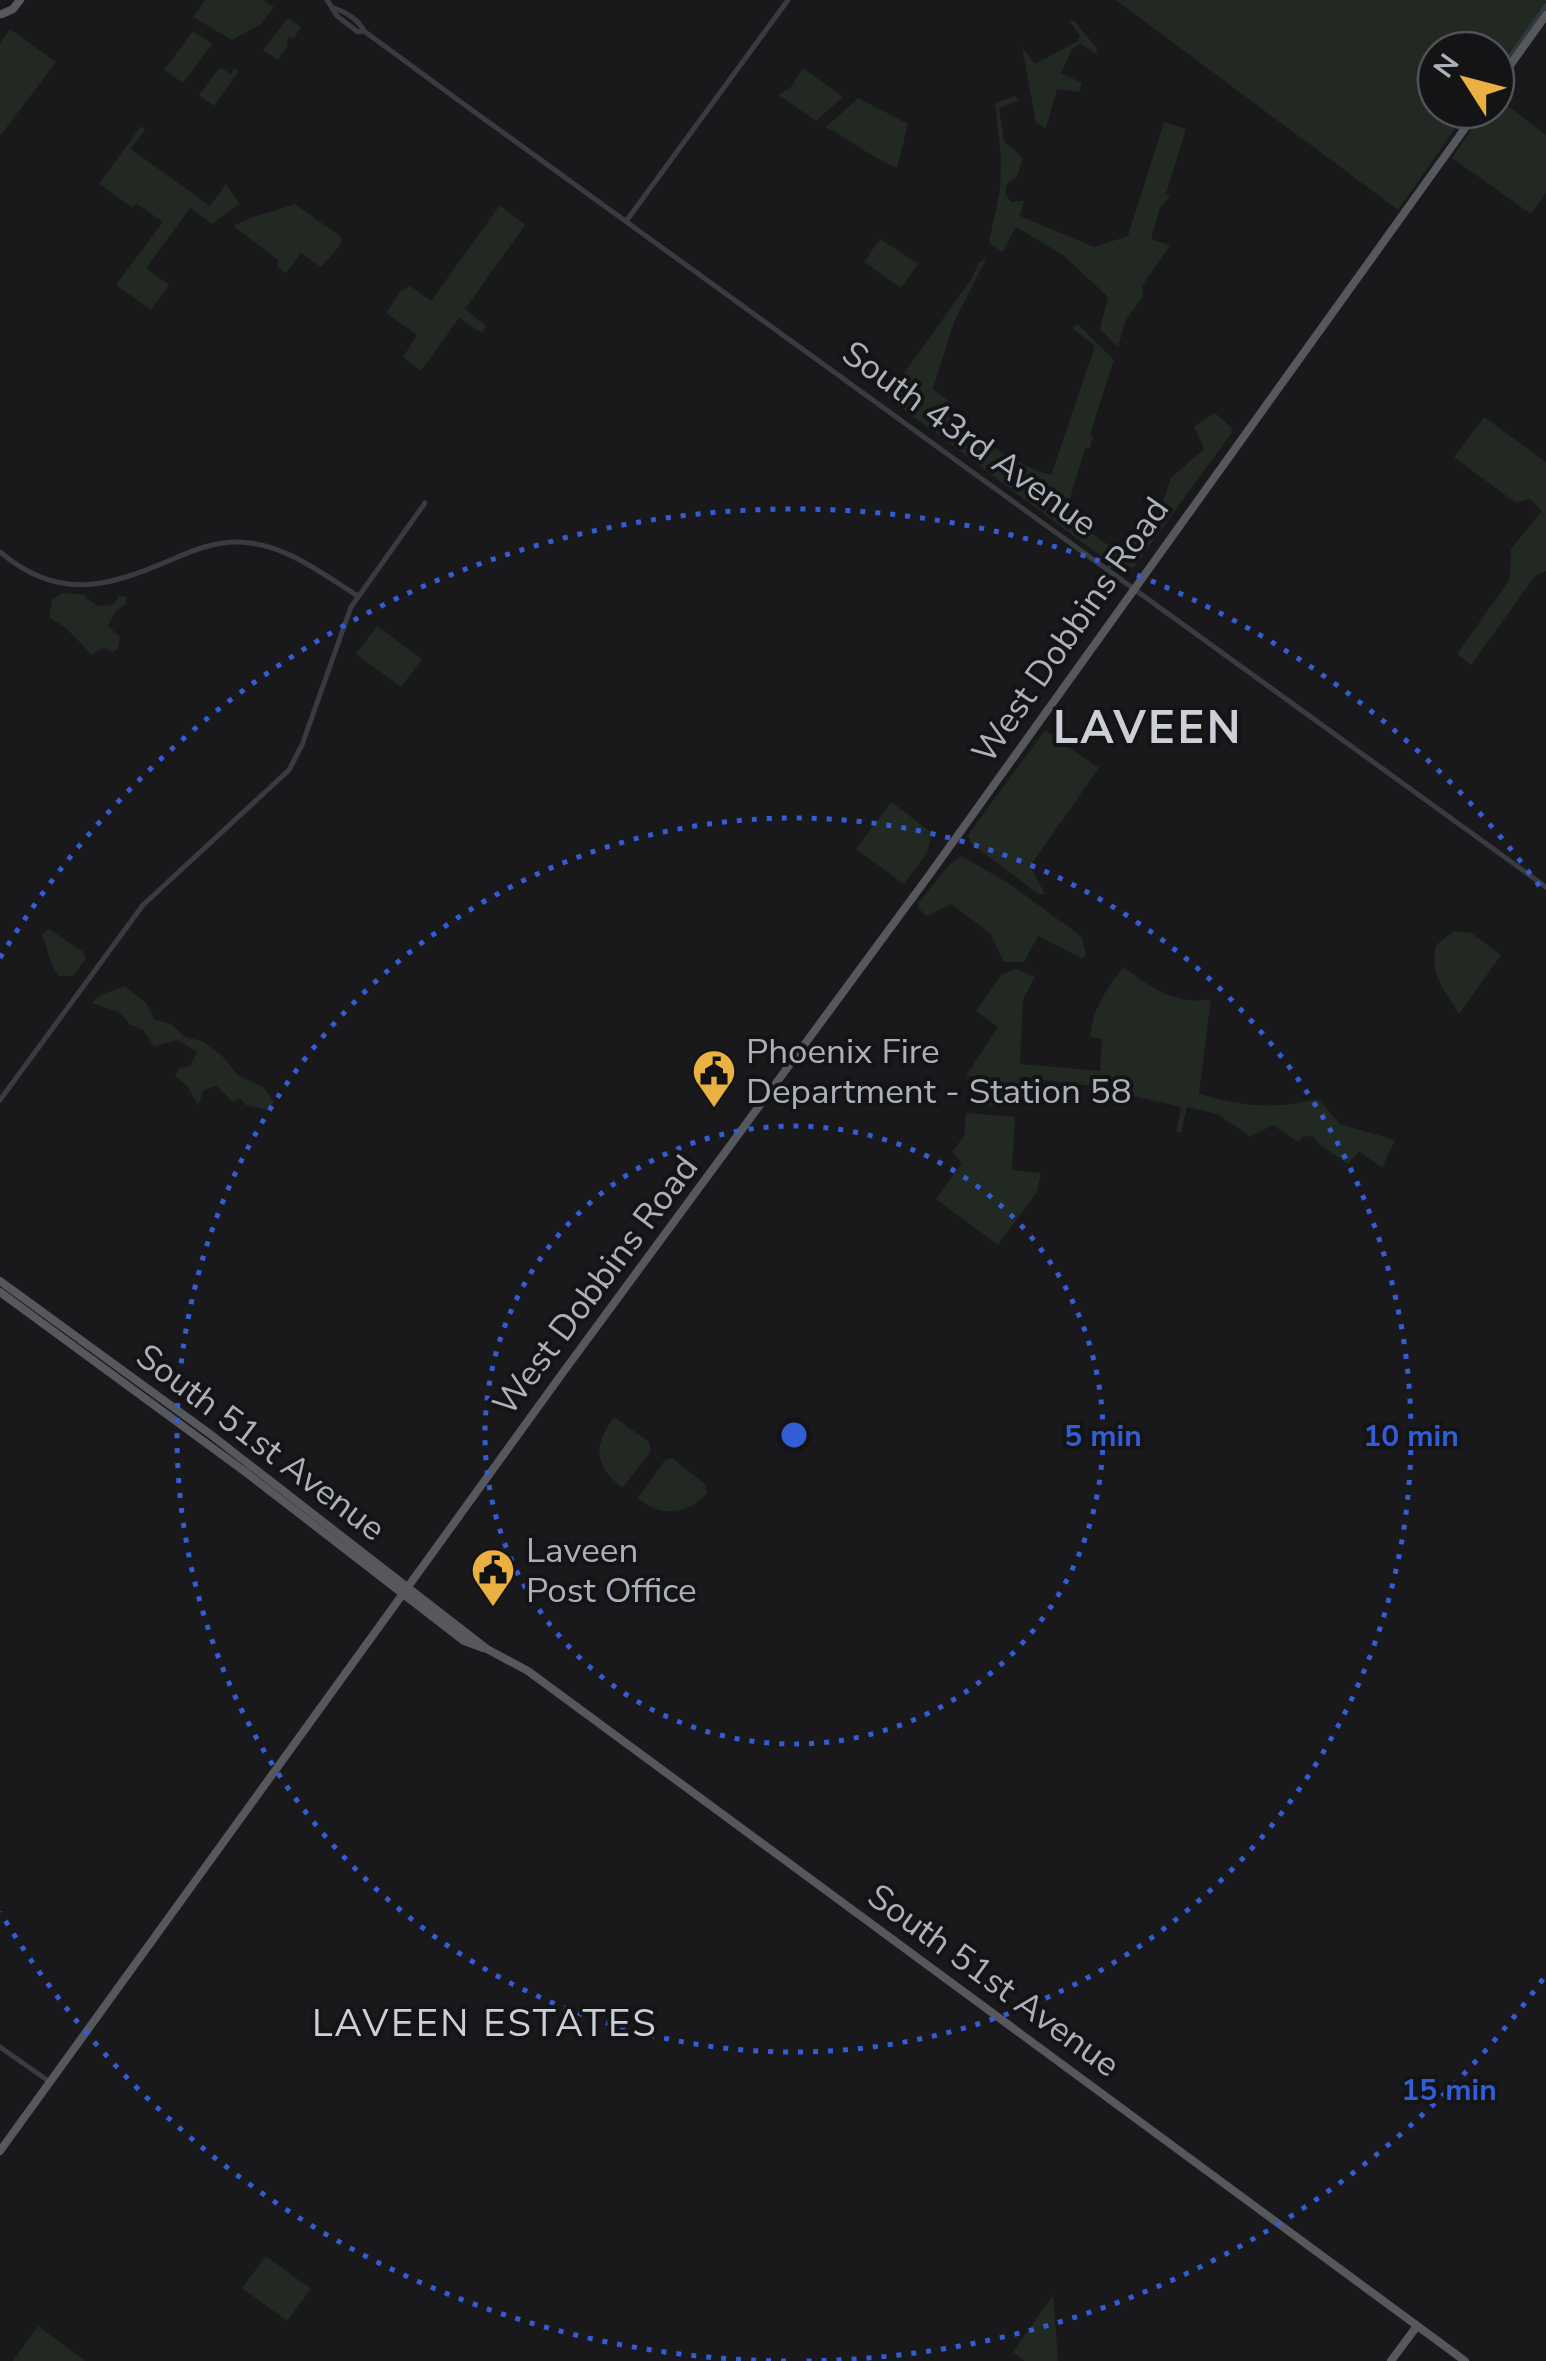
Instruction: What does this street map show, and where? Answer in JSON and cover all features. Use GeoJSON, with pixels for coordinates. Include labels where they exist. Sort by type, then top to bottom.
{"type":"FeatureCollection","features":[{"type":"Feature","properties":{"kind":"main road"},"geometry":{"type":"LineString","coordinates":[[1,16],[8,0]]}},
{"type":"Feature","properties":{"kind":"main road"},"geometry":{"type":"LineString","coordinates":[[1,16],[20,0]]}},
{"type":"Feature","properties":{"kind":"main road"},"geometry":{"type":"LineString","coordinates":[[1516,57],[1546,15]]}},
{"type":"Feature","properties":{"kind":"main road","name":"West Dobbins Road"},"geometry":{"type":"LineString","coordinates":[[0,2151],[930,874],[1464,130]]}},
{"type":"Feature","properties":{"kind":"main road","name":"South 51st Avenue"},"geometry":{"type":"LineString","coordinates":[[0,1281],[210,1434],[472,1646],[487,1649],[528,1671],[1466,2361]]}},
{"type":"Feature","properties":{"kind":"main road","name":"South 51st Avenue"},"geometry":{"type":"LineString","coordinates":[[0,1292],[405,1592]]}},
{"type":"Feature","properties":{"kind":"main road"},"geometry":{"type":"LineString","coordinates":[[294,1512],[325,1531],[334,1532]]}},
{"type":"Feature","properties":{"kind":"main road"},"geometry":{"type":"LineString","coordinates":[[1391,2361],[1417,2326]]}},
{"type":"Feature","properties":{"kind":"street","name":"South 43rd Avenue"},"geometry":{"type":"LineString","coordinates":[[327,0],[337,16],[358,32],[364,31],[627,220],[1546,888]]}},
{"type":"Feature","properties":{"kind":"street"},"geometry":{"type":"LineString","coordinates":[[627,220],[788,0]]}},
{"type":"Feature","properties":{"kind":"street"},"geometry":{"type":"LineString","coordinates":[[0,1100],[143,905],[288,770],[302,745],[344,621],[424,503]]}},
{"type":"Feature","properties":{"kind":"street"},"geometry":{"type":"LineString","coordinates":[[0,552],[31,574],[69,585],[90,586],[138,574],[223,542],[245,542],[290,555],[358,596]]}},
{"type":"Feature","properties":{"kind":"street"},"geometry":{"type":"LineString","coordinates":[[0,2047],[50,2082]]}},
{"type":"Feature","properties":{"kind":"shaded area"},"geometry":{"type":"Polygon","coordinates":[[[205,0],[263,0],[274,7],[261,24],[232,40],[193,17],[205,0]]]}},
{"type":"Feature","properties":{"kind":"shaded area"},"geometry":{"type":"Polygon","coordinates":[[[1116,0],[1546,0],[1516,43],[1516,30],[1416,30],[1416,130],[1454,130],[1398,210],[1116,0]]]}},
{"type":"Feature","properties":{"kind":"shaded area"},"geometry":{"type":"Polygon","coordinates":[[[288,18],[301,27],[294,38],[288,37],[287,47],[278,60],[263,50],[288,18]]]}},
{"type":"Feature","properties":{"kind":"shaded area"},"geometry":{"type":"Polygon","coordinates":[[[1069,20],[1097,48],[1096,54],[1081,44],[1072,49],[1061,73],[1082,83],[1079,92],[1057,89],[1046,128],[1036,123],[1022,47],[1035,64],[1078,41],[1080,36],[1069,20]]]}},
{"type":"Feature","properties":{"kind":"shaded area"},"geometry":{"type":"Polygon","coordinates":[[[10,29],[56,62],[0,136],[0,43],[10,29]]]}},
{"type":"Feature","properties":{"kind":"shaded area"},"geometry":{"type":"Polygon","coordinates":[[[193,31],[212,44],[183,83],[164,70],[193,31]]]}},
{"type":"Feature","properties":{"kind":"shaded area"},"geometry":{"type":"Polygon","coordinates":[[[220,67],[230,74],[235,68],[239,71],[214,106],[199,95],[220,67]]]}},
{"type":"Feature","properties":{"kind":"shaded area"},"geometry":{"type":"Polygon","coordinates":[[[803,68],[843,97],[816,121],[779,95],[791,87],[803,68]]]}},
{"type":"Feature","properties":{"kind":"shaded area"},"geometry":{"type":"Polygon","coordinates":[[[1015,96],[1019,100],[999,108],[1004,141],[1023,158],[1017,177],[1007,184],[1005,194],[1011,202],[1024,201],[1020,216],[1094,247],[1128,236],[1164,122],[1186,129],[1166,194],[1170,196],[1160,208],[1151,239],[1170,245],[1142,286],[1143,296],[1126,320],[1118,347],[1100,329],[1108,297],[1063,255],[1016,227],[1002,252],[989,242],[1000,190],[995,103],[1015,96]]]}},
{"type":"Feature","properties":{"kind":"shaded area"},"geometry":{"type":"Polygon","coordinates":[[[858,98],[908,124],[897,168],[826,127],[858,98]]]}},
{"type":"Feature","properties":{"kind":"shaded area"},"geometry":{"type":"Polygon","coordinates":[[[1516,112],[1546,135],[1546,193],[1531,214],[1452,158],[1471,130],[1516,130],[1516,112]]]}},
{"type":"Feature","properties":{"kind":"shaded area"},"geometry":{"type":"Polygon","coordinates":[[[141,126],[145,129],[131,149],[210,206],[226,184],[240,204],[212,224],[190,208],[146,268],[169,285],[151,310],[116,285],[163,222],[99,184],[141,126]]]}},
{"type":"Feature","properties":{"kind":"shaded area"},"geometry":{"type":"Polygon","coordinates":[[[295,204],[341,237],[341,244],[321,267],[301,253],[286,273],[278,268],[278,260],[233,226],[295,204]]]}},
{"type":"Feature","properties":{"kind":"shaded area"},"geometry":{"type":"Polygon","coordinates":[[[500,205],[525,225],[465,309],[487,326],[482,333],[459,318],[421,371],[403,357],[417,335],[386,313],[401,291],[410,286],[431,301],[500,205]]]}},
{"type":"Feature","properties":{"kind":"shaded area"},"geometry":{"type":"Polygon","coordinates":[[[880,239],[918,264],[901,288],[864,262],[880,239]]]}},
{"type":"Feature","properties":{"kind":"shaded area"},"geometry":{"type":"Polygon","coordinates":[[[986,259],[954,322],[933,389],[955,406],[952,410],[958,419],[981,439],[1051,475],[1095,346],[1072,328],[1078,324],[1114,360],[1090,434],[1090,448],[1085,448],[1069,502],[1072,519],[1108,545],[1140,541],[1159,514],[1171,478],[1204,449],[1194,426],[1215,413],[1232,428],[1134,567],[1125,568],[1102,557],[887,397],[972,278],[979,262],[986,259]]]}},
{"type":"Feature","properties":{"kind":"shaded area"},"geometry":{"type":"Polygon","coordinates":[[[1484,417],[1546,462],[1546,571],[1535,576],[1471,665],[1457,654],[1510,579],[1511,549],[1542,511],[1530,499],[1516,503],[1454,457],[1484,417]]]}},
{"type":"Feature","properties":{"kind":"shaded area"},"geometry":{"type":"Polygon","coordinates":[[[63,593],[85,595],[99,606],[113,605],[119,596],[126,597],[126,604],[115,612],[108,626],[120,637],[118,649],[113,652],[103,647],[92,655],[66,628],[49,617],[52,600],[63,593]]]}},
{"type":"Feature","properties":{"kind":"shaded area"},"geometry":{"type":"Polygon","coordinates":[[[377,626],[422,659],[401,687],[356,654],[377,626]]]}},
{"type":"Feature","properties":{"kind":"shaded area"},"geometry":{"type":"Polygon","coordinates":[[[1045,730],[1099,768],[1030,866],[1045,894],[1038,894],[971,843],[968,835],[1045,730]]]}},
{"type":"Feature","properties":{"kind":"shaded area"},"geometry":{"type":"Polygon","coordinates":[[[891,802],[932,833],[927,853],[904,884],[856,849],[891,802]]]}},
{"type":"Feature","properties":{"kind":"shaded area"},"geometry":{"type":"Polygon","coordinates":[[[961,856],[1010,884],[1082,937],[1086,953],[1083,959],[1038,936],[1024,962],[1004,962],[990,933],[951,904],[927,916],[918,903],[961,856]]]}},
{"type":"Feature","properties":{"kind":"shaded area"},"geometry":{"type":"Polygon","coordinates":[[[49,929],[82,951],[86,958],[73,976],[59,976],[53,966],[42,935],[49,929]]]}},
{"type":"Feature","properties":{"kind":"shaded area"},"geometry":{"type":"Polygon","coordinates":[[[1454,931],[1471,933],[1501,955],[1459,1014],[1440,982],[1434,956],[1436,945],[1454,931]]]}},
{"type":"Feature","properties":{"kind":"shaded area"},"geometry":{"type":"Polygon","coordinates":[[[1123,967],[1175,997],[1211,999],[1199,1094],[1258,1105],[1318,1099],[1340,1124],[1395,1140],[1382,1168],[1359,1151],[1348,1164],[1312,1136],[1298,1142],[1273,1125],[1250,1137],[1218,1114],[1187,1107],[1181,1133],[1176,1132],[1181,1107],[1092,1086],[1019,1077],[1018,1107],[975,1105],[977,1076],[966,1076],[998,1027],[976,1011],[1002,974],[1016,969],[1035,977],[1023,999],[1020,1064],[1100,1071],[1102,1039],[1090,1037],[1091,1027],[1101,1000],[1123,967]]]}},
{"type":"Feature","properties":{"kind":"shaded area"},"geometry":{"type":"Polygon","coordinates":[[[125,986],[147,1004],[154,1019],[171,1024],[185,1037],[202,1041],[238,1075],[263,1087],[274,1102],[270,1110],[246,1105],[240,1098],[233,1102],[217,1086],[204,1090],[198,1105],[188,1087],[175,1076],[180,1068],[190,1066],[197,1052],[178,1040],[154,1046],[143,1030],[129,1024],[122,1015],[92,1003],[100,995],[125,986]]]}},
{"type":"Feature","properties":{"kind":"shaded area"},"geometry":{"type":"Polygon","coordinates":[[[966,1113],[1015,1117],[1012,1170],[1041,1173],[1037,1192],[998,1245],[936,1199],[962,1163],[952,1152],[964,1136],[966,1113]]]}},
{"type":"Feature","properties":{"kind":"shaded area"},"geometry":{"type":"Polygon","coordinates":[[[614,1417],[649,1442],[651,1451],[622,1488],[606,1471],[600,1455],[602,1437],[614,1417]]]}},
{"type":"Feature","properties":{"kind":"shaded area"},"geometry":{"type":"Polygon","coordinates":[[[672,1458],[705,1484],[707,1493],[682,1510],[655,1509],[638,1498],[665,1460],[672,1458]]]}},
{"type":"Feature","properties":{"kind":"shaded area"},"geometry":{"type":"Polygon","coordinates":[[[266,2256],[311,2289],[287,2321],[242,2288],[266,2256]]]}},
{"type":"Feature","properties":{"kind":"shaded area"},"geometry":{"type":"Polygon","coordinates":[[[1053,2295],[1058,2361],[1025,2361],[1013,2352],[1053,2295]]]}},
{"type":"Feature","properties":{"kind":"shaded area"},"geometry":{"type":"Polygon","coordinates":[[[38,2326],[85,2361],[13,2361],[38,2326]]]}},
{"type":"Feature","properties":{"kind":"waterway"},"geometry":{"type":"LineString","coordinates":[[1516,48],[1546,6]]}},
{"type":"Feature","properties":{"kind":"place","name":"Phoenix Fire Department - Station 58"},"geometry":{"type":"Point","coordinates":[714,1109]}},
{"type":"Feature","properties":{"kind":"place","name":"Laveen Post Office"},"geometry":{"type":"Point","coordinates":[493,1608]}},
{"type":"Feature","properties":{"kind":"district","name":"LAVEEN"},"geometry":{"type":"Point","coordinates":[1148,727]}},
{"type":"Feature","properties":{"kind":"district","name":"LAVEEN ESTATES"},"geometry":{"type":"Point","coordinates":[485,2023]}}]}
